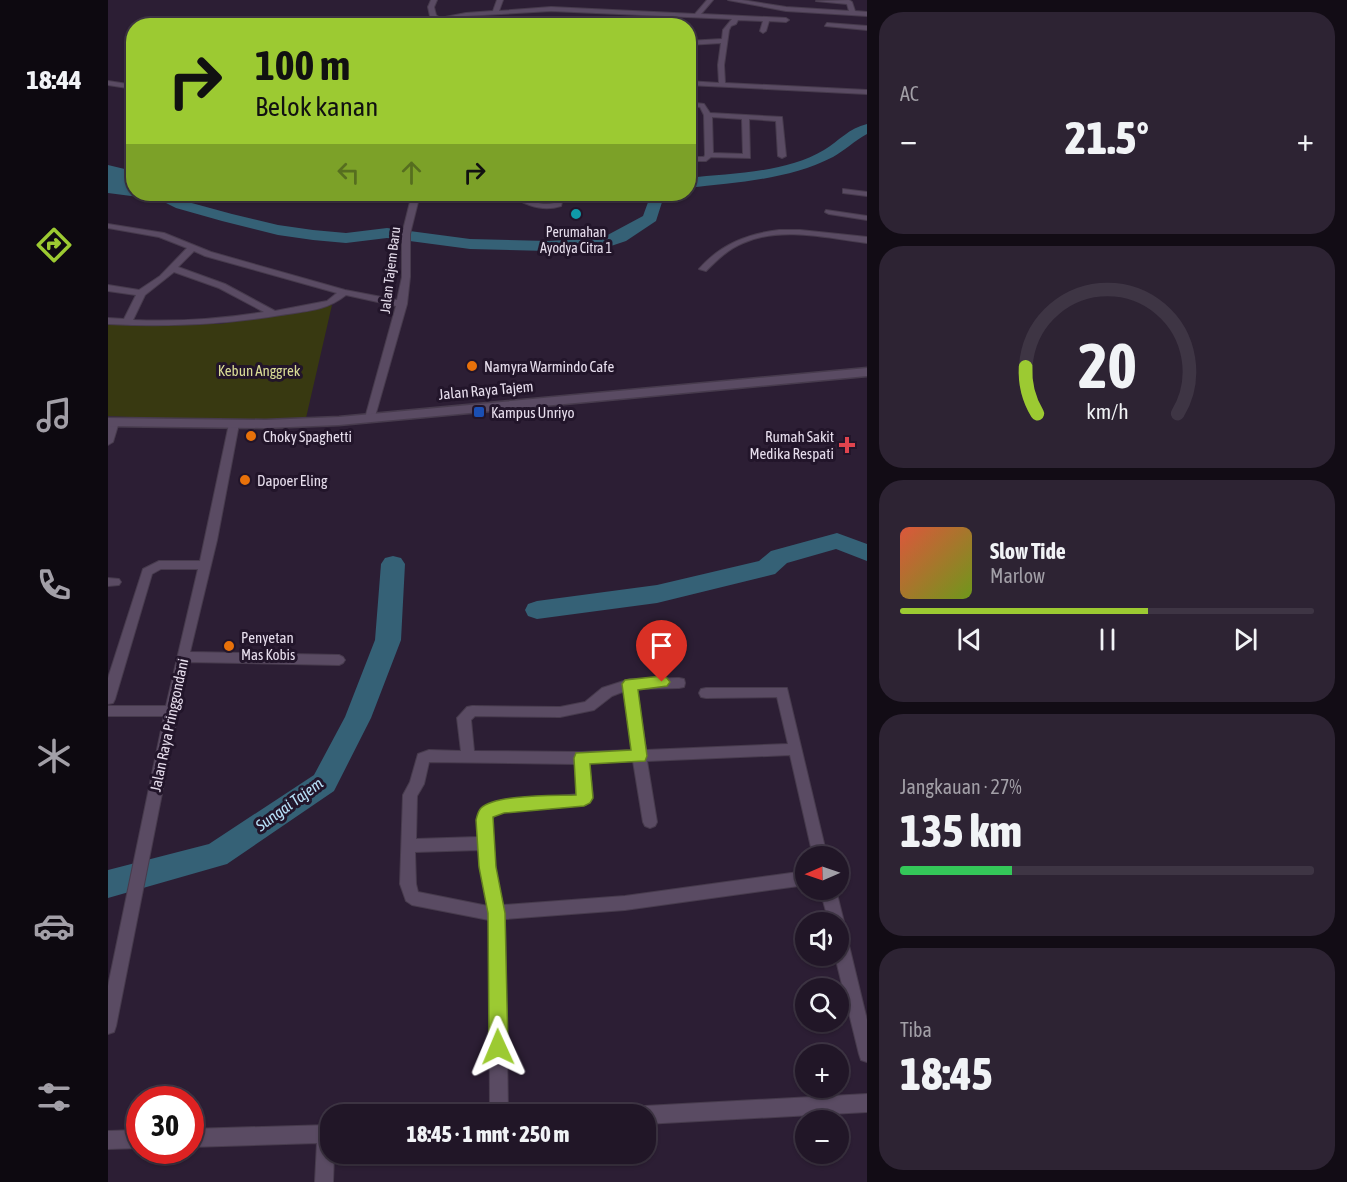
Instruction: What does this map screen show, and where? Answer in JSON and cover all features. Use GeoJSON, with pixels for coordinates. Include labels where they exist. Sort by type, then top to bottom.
{"type":"FeatureCollection","features":[{"type":"Feature","properties":{"kind":"main road","name":"Jalan Raya Tajem"},"geometry":{"type":"LineString","coordinates":[[111,422],[307,423],[867,372]]}},
{"type":"Feature","properties":{"kind":"street"},"geometry":{"type":"LineString","coordinates":[[434,0],[431,12],[437,18]]}},
{"type":"Feature","properties":{"kind":"street"},"geometry":{"type":"LineString","coordinates":[[495,14],[500,0]]}},
{"type":"Feature","properties":{"kind":"street"},"geometry":{"type":"LineString","coordinates":[[551,9],[552,0]]}},
{"type":"Feature","properties":{"kind":"street"},"geometry":{"type":"LineString","coordinates":[[623,11],[626,0]]}},
{"type":"Feature","properties":{"kind":"street"},"geometry":{"type":"LineString","coordinates":[[698,14],[709,0]]}},
{"type":"Feature","properties":{"kind":"street"},"geometry":{"type":"LineString","coordinates":[[731,0],[786,9],[867,14]]}},
{"type":"Feature","properties":{"kind":"street"},"geometry":{"type":"LineString","coordinates":[[819,1],[849,1],[853,13]]}},
{"type":"Feature","properties":{"kind":"street"},"geometry":{"type":"LineString","coordinates":[[446,18],[456,15],[551,9],[689,16],[698,14],[786,20]]}},
{"type":"Feature","properties":{"kind":"street"},"geometry":{"type":"LineString","coordinates":[[786,9],[788,18],[786,20],[791,28]]}},
{"type":"Feature","properties":{"kind":"street"},"geometry":{"type":"LineString","coordinates":[[842,12],[847,26]]}},
{"type":"Feature","properties":{"kind":"street"},"geometry":{"type":"LineString","coordinates":[[722,84],[721,65],[726,30],[734,23],[735,17]]}},
{"type":"Feature","properties":{"kind":"street"},"geometry":{"type":"LineString","coordinates":[[763,31],[766,19]]}},
{"type":"Feature","properties":{"kind":"street"},"geometry":{"type":"LineString","coordinates":[[827,25],[867,28]]}},
{"type":"Feature","properties":{"kind":"street"},"geometry":{"type":"LineString","coordinates":[[696,43],[725,41]]}},
{"type":"Feature","properties":{"kind":"street"},"geometry":{"type":"LineString","coordinates":[[108,83],[126,86]]}},
{"type":"Feature","properties":{"kind":"street"},"geometry":{"type":"LineString","coordinates":[[696,83],[867,92]]}},
{"type":"Feature","properties":{"kind":"street"},"geometry":{"type":"LineString","coordinates":[[696,105],[702,105],[708,115],[709,155],[706,159],[696,159]]}},
{"type":"Feature","properties":{"kind":"street"},"geometry":{"type":"LineString","coordinates":[[708,115],[779,119],[782,156]]}},
{"type":"Feature","properties":{"kind":"street"},"geometry":{"type":"LineString","coordinates":[[709,155],[747,156],[745,118]]}},
{"type":"Feature","properties":{"kind":"street"},"geometry":{"type":"LineString","coordinates":[[846,190],[867,194]]}},
{"type":"Feature","properties":{"kind":"street","name":"Jalan Tajem Baru"},"geometry":{"type":"LineString","coordinates":[[370,418],[402,304],[406,273],[406,237],[414,201]]}},
{"type":"Feature","properties":{"kind":"street"},"geometry":{"type":"LineString","coordinates":[[528,201],[554,207],[559,201]]}},
{"type":"Feature","properties":{"kind":"street"},"geometry":{"type":"LineString","coordinates":[[829,212],[867,218]]}},
{"type":"Feature","properties":{"kind":"street"},"geometry":{"type":"LineString","coordinates":[[108,226],[161,236],[192,248],[344,292],[402,304]]}},
{"type":"Feature","properties":{"kind":"street"},"geometry":{"type":"LineString","coordinates":[[703,269],[730,247],[764,232],[781,231],[867,240]]}},
{"type":"Feature","properties":{"kind":"street"},"geometry":{"type":"LineString","coordinates":[[108,288],[141,292],[152,287],[175,269],[192,248]]}},
{"type":"Feature","properties":{"kind":"street"},"geometry":{"type":"LineString","coordinates":[[175,269],[222,286],[274,314]]}},
{"type":"Feature","properties":{"kind":"street"},"geometry":{"type":"LineString","coordinates":[[127,322],[141,292]]}},
{"type":"Feature","properties":{"kind":"street"},"geometry":{"type":"LineString","coordinates":[[108,321],[204,323],[274,314],[330,303],[344,292]]}},
{"type":"Feature","properties":{"kind":"street"},"geometry":{"type":"LineString","coordinates":[[108,442],[111,422]]}},
{"type":"Feature","properties":{"kind":"street","name":"Jalan Raya Pringgondani"},"geometry":{"type":"LineString","coordinates":[[108,1026],[183,657],[205,565],[234,424]]}},
{"type":"Feature","properties":{"kind":"street"},"geometry":{"type":"LineString","coordinates":[[108,699],[147,572],[159,566],[205,565]]}},
{"type":"Feature","properties":{"kind":"street"},"geometry":{"type":"LineString","coordinates":[[183,657],[339,660]]}},
{"type":"Feature","properties":{"kind":"street"},"geometry":{"type":"LineString","coordinates":[[468,757],[464,720],[469,712],[478,710],[538,712],[577,709],[589,706],[607,692],[630,684],[679,683]]}},
{"type":"Feature","properties":{"kind":"street"},"geometry":{"type":"LineString","coordinates":[[630,684],[650,822]]}},
{"type":"Feature","properties":{"kind":"street"},"geometry":{"type":"LineString","coordinates":[[706,693],[782,692],[818,846]]}},
{"type":"Feature","properties":{"kind":"street"},"geometry":{"type":"LineString","coordinates":[[108,711],[172,711]]}},
{"type":"Feature","properties":{"kind":"street"},"geometry":{"type":"LineString","coordinates":[[795,880],[625,903],[485,913],[428,902],[411,896],[408,884],[408,846],[410,795],[417,784],[421,761],[429,756],[582,758],[796,749]]}},
{"type":"Feature","properties":{"kind":"street"},"geometry":{"type":"LineString","coordinates":[[499,1104],[497,913],[487,867],[484,820],[486,813],[493,808],[578,801],[585,798],[582,758]]}},
{"type":"Feature","properties":{"kind":"street"},"geometry":{"type":"LineString","coordinates":[[408,846],[485,843]]}},
{"type":"Feature","properties":{"kind":"street"},"geometry":{"type":"LineString","coordinates":[[846,966],[867,1054]]}},
{"type":"Feature","properties":{"kind":"street"},"geometry":{"type":"LineString","coordinates":[[656,1114],[867,1103]]}},
{"type":"Feature","properties":{"kind":"street"},"geometry":{"type":"LineString","coordinates":[[204,1138],[320,1134]]}},
{"type":"Feature","properties":{"kind":"street"},"geometry":{"type":"LineString","coordinates":[[108,1140],[126,1139]]}},
{"type":"Feature","properties":{"kind":"street"},"geometry":{"type":"LineString","coordinates":[[324,1182],[326,1164]]}},
{"type":"Feature","properties":{"kind":"green space"},"geometry":{"type":"Polygon","coordinates":[[[462,17],[509,17],[509,18],[459,18],[462,17]]]}},
{"type":"Feature","properties":{"kind":"green space","name":"Kebun Anggrek"},"geometry":{"type":"Polygon","coordinates":[[[332,305],[306,418],[237,422],[108,416],[108,323],[220,324],[332,305]]]}},
{"type":"Feature","properties":{"kind":"water"},"geometry":{"type":"Polygon","coordinates":[[[108,165],[126,169],[126,195],[108,193],[108,165]]]}},
{"type":"Feature","properties":{"kind":"waterway"},"geometry":{"type":"LineString","coordinates":[[696,182],[780,172],[829,153],[844,140],[867,128]]}},
{"type":"Feature","properties":{"kind":"waterway"},"geometry":{"type":"LineString","coordinates":[[174,201],[228,218],[278,230],[313,235],[346,238],[387,233],[470,244],[548,246],[605,243],[620,237],[650,218],[655,201]]}},
{"type":"Feature","properties":{"kind":"waterway"},"geometry":{"type":"LineString","coordinates":[[537,610],[657,594],[767,568],[779,557],[837,541],[867,553]]}},
{"type":"Feature","properties":{"kind":"waterway","name":"Sungai Tajem"},"geometry":{"type":"LineString","coordinates":[[108,884],[217,855],[324,783],[358,718],[388,640],[393,564]]}},
{"type":"Feature","properties":{"kind":"place","name":"Perumahan Ayodya Citra 1"},"geometry":{"type":"Point","coordinates":[576,214]}},
{"type":"Feature","properties":{"kind":"place","name":"Namyra Warmindo Cafe"},"geometry":{"type":"Point","coordinates":[472,366]}},
{"type":"Feature","properties":{"kind":"place","name":"Kampus Unriyo"},"geometry":{"type":"Point","coordinates":[479,412]}},
{"type":"Feature","properties":{"kind":"place","name":"Choky Spaghetti"},"geometry":{"type":"Point","coordinates":[251,436]}},
{"type":"Feature","properties":{"kind":"place","name":"Rumah Sakit Medika Respati"},"geometry":{"type":"Point","coordinates":[847,445]}},
{"type":"Feature","properties":{"kind":"place","name":"Dapoer Eling"},"geometry":{"type":"Point","coordinates":[245,480]}},
{"type":"Feature","properties":{"kind":"place","name":"Penyetan Mas Kobis"},"geometry":{"type":"Point","coordinates":[229,646]}},
{"type":"Feature","properties":{"kind":"route"},"geometry":{"type":"LineString","coordinates":[[498,1047],[497,913],[487,867],[484,820],[486,813],[493,808],[504,806],[581,801],[586,796],[582,758],[639,756],[640,746],[630,684],[662,682]]}}]}
